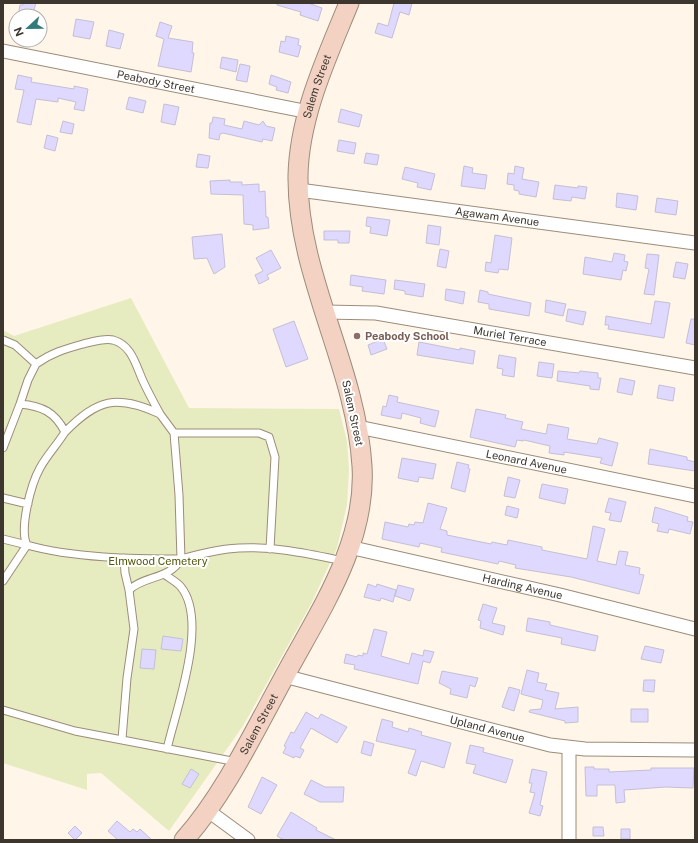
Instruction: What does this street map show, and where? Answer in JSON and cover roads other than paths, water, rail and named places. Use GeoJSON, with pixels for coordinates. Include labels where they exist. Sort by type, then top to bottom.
{"type":"FeatureCollection","features":[{"type":"Feature","properties":{"kind":"main road","name":"Salem Street"},"geometry":{"type":"LineString","coordinates":[[184,840],[207,810],[237,762],[325,603],[346,554],[359,511],[362,489],[362,468],[358,427],[304,240],[298,173],[309,112],[324,65],[349,3]]}},
{"type":"Feature","properties":{"kind":"street","name":"Peabody Street"},"geometry":{"type":"LineString","coordinates":[[3,51],[309,112]]}},
{"type":"Feature","properties":{"kind":"street","name":"Agawam Avenue"},"geometry":{"type":"LineString","coordinates":[[299,190],[695,243]]}},
{"type":"Feature","properties":{"kind":"street","name":"Muriel Terrace"},"geometry":{"type":"LineString","coordinates":[[325,312],[376,313],[695,368]]}},
{"type":"Feature","properties":{"kind":"street","name":"Leonard Avenue"},"geometry":{"type":"LineString","coordinates":[[358,427],[695,496]]}},
{"type":"Feature","properties":{"kind":"street","name":"Harding Avenue"},"geometry":{"type":"LineString","coordinates":[[346,554],[560,595],[695,629]]}},
{"type":"Feature","properties":{"kind":"street","name":"Upland Avenue"},"geometry":{"type":"LineString","coordinates":[[284,676],[530,741],[569,748],[695,750]]}},
{"type":"Feature","properties":{"kind":"street"},"geometry":{"type":"LineString","coordinates":[[569,748],[569,840]]}},
{"type":"Feature","properties":{"kind":"street"},"geometry":{"type":"LineString","coordinates":[[207,810],[248,840]]}},
{"type":"Feature","properties":{"kind":"lane"},"geometry":{"type":"LineString","coordinates":[[3,340],[15,345],[36,364]]}},
{"type":"Feature","properties":{"kind":"lane"},"geometry":{"type":"LineString","coordinates":[[3,448],[28,380],[36,364],[54,352],[92,342],[112,340],[125,346],[131,355],[160,414],[174,434],[179,495],[181,559],[172,571],[138,582],[129,590]]}},
{"type":"Feature","properties":{"kind":"lane"},"geometry":{"type":"LineString","coordinates":[[27,545],[24,538],[23,529],[28,504],[39,470],[65,432],[82,417],[108,402],[135,404],[160,414]]}},
{"type":"Feature","properties":{"kind":"lane"},"geometry":{"type":"LineString","coordinates":[[20,404],[35,406],[47,410],[60,422],[65,432]]}},
{"type":"Feature","properties":{"kind":"lane"},"geometry":{"type":"LineString","coordinates":[[174,434],[260,433],[266,434],[269,437],[275,457],[270,549]]}},
{"type":"Feature","properties":{"kind":"lane"},"geometry":{"type":"LineString","coordinates":[[3,498],[28,504]]}},
{"type":"Feature","properties":{"kind":"lane"},"geometry":{"type":"LineString","coordinates":[[3,539],[49,550],[124,558],[181,559],[232,548],[346,554]]}},
{"type":"Feature","properties":{"kind":"lane"},"geometry":{"type":"LineString","coordinates":[[3,581],[27,545]]}},
{"type":"Feature","properties":{"kind":"lane"},"geometry":{"type":"LineString","coordinates":[[122,739],[127,678],[134,629],[124,558]]}},
{"type":"Feature","properties":{"kind":"lane"},"geometry":{"type":"LineString","coordinates":[[164,574],[181,587],[192,624],[192,646],[167,749]]}},
{"type":"Feature","properties":{"kind":"lane"},"geometry":{"type":"LineString","coordinates":[[3,710],[75,731],[237,762]]}},
{"type":"Feature","properties":{"kind":"place","name":"Peabody School"},"geometry":{"type":"Point","coordinates":[357,336]}},
{"type":"Feature","properties":{"kind":"park label","name":"Elmwood Cemetery"},"geometry":{"type":"Point","coordinates":[158,561]}}]}
